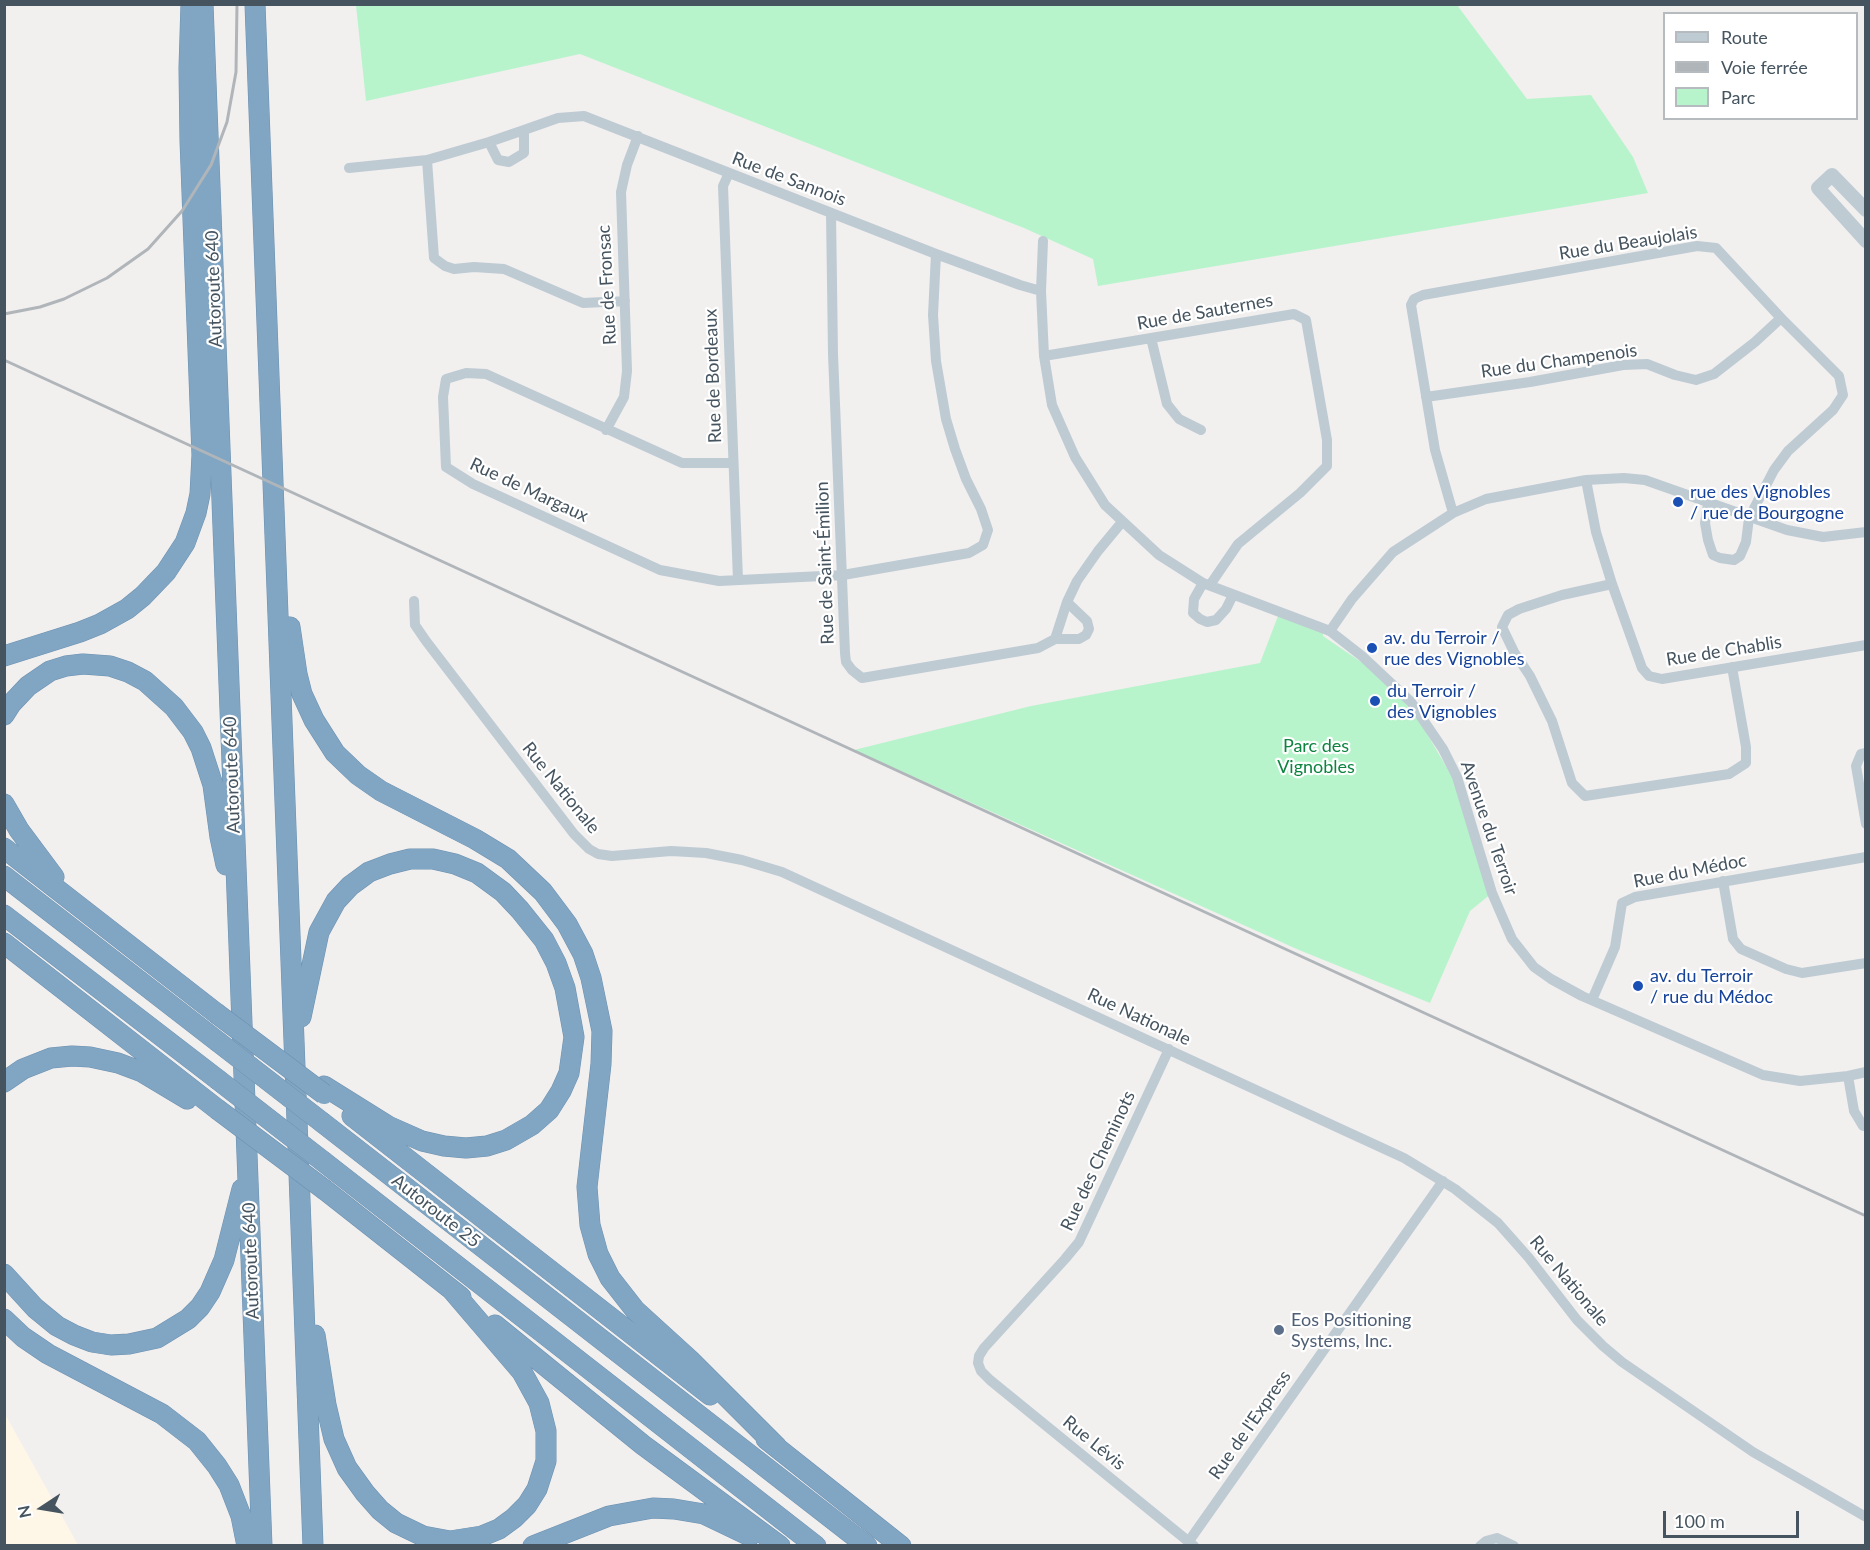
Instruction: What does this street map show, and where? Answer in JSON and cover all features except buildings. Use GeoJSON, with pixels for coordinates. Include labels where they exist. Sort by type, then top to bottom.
{"type":"FeatureCollection","features":[{"type":"Feature","properties":{"kind":"highway"},"geometry":{"type":"LineString","coordinates":[[4,656],[81,632],[127,609],[144,596],[166,572],[185,543],[196,513],[200,494],[202,455],[190,130],[191,4]]}},
{"type":"Feature","properties":{"kind":"highway","name":"Autoroute 640"},"geometry":{"type":"LineString","coordinates":[[203,4],[261,1545]]}},
{"type":"Feature","properties":{"kind":"highway"},"geometry":{"type":"LineString","coordinates":[[255,4],[313,1545]]}},
{"type":"Feature","properties":{"kind":"highway"},"geometry":{"type":"LineString","coordinates":[[274,502],[297,675],[309,711],[329,745],[351,769],[375,787],[474,839],[518,867],[557,908],[583,954],[595,990],[602,1042],[588,1166],[587,1208],[592,1235],[606,1269],[621,1293],[639,1314],[690,1360],[777,1447]]}},
{"type":"Feature","properties":{"kind":"highway"},"geometry":{"type":"LineString","coordinates":[[4,715],[17,697],[34,681],[50,671],[75,665],[101,664],[119,668],[153,687],[174,707],[187,724],[206,761],[213,785],[220,837],[237,910]]}},
{"type":"Feature","properties":{"kind":"highway"},"geometry":{"type":"LineString","coordinates":[[4,804],[19,830],[68,896]]}},
{"type":"Feature","properties":{"kind":"highway"},"geometry":{"type":"LineString","coordinates":[[4,848],[216,1013],[291,1068],[324,1090],[412,1137],[454,1147],[477,1147],[506,1140],[523,1132],[555,1101],[569,1073],[573,1050],[573,1024],[558,969],[544,940],[525,915],[503,892],[466,868],[444,861],[421,859],[400,861],[379,868],[350,885],[336,901],[315,945],[295,1042]]}},
{"type":"Feature","properties":{"kind":"highway","name":"Autoroute 25"},"geometry":{"type":"LineString","coordinates":[[4,876],[867,1545]]}},
{"type":"Feature","properties":{"kind":"highway","name":"Autoroute 25"},"geometry":{"type":"LineString","coordinates":[[4,915],[816,1545]]}},
{"type":"Feature","properties":{"kind":"highway"},"geometry":{"type":"LineString","coordinates":[[4,943],[218,1113]]}},
{"type":"Feature","properties":{"kind":"highway"},"geometry":{"type":"LineString","coordinates":[[4,1082],[23,1069],[51,1058],[72,1056],[100,1058],[142,1072],[218,1113],[252,1135],[325,1190],[538,1359],[642,1446],[780,1545]]}},
{"type":"Feature","properties":{"kind":"highway"},"geometry":{"type":"LineString","coordinates":[[324,1090],[901,1545]]}},
{"type":"Feature","properties":{"kind":"highway"},"geometry":{"type":"LineString","coordinates":[[4,1274],[42,1314],[74,1335],[92,1342],[111,1345],[156,1338],[188,1319],[205,1300],[214,1285],[227,1251],[247,1169]]}},
{"type":"Feature","properties":{"kind":"highway"},"geometry":{"type":"LineString","coordinates":[[303,1275],[321,1366],[330,1428],[347,1468],[372,1502],[396,1523],[423,1536],[450,1541],[482,1536],[499,1529],[514,1518],[537,1490],[548,1450],[542,1412],[528,1382],[507,1352],[451,1289]]}},
{"type":"Feature","properties":{"kind":"highway"},"geometry":{"type":"LineString","coordinates":[[4,1319],[23,1337],[48,1354],[162,1414],[197,1441],[229,1485],[241,1516],[247,1545]]}},
{"type":"Feature","properties":{"kind":"highway"},"geometry":{"type":"LineString","coordinates":[[538,1359],[630,1428],[809,1545]]}},
{"type":"Feature","properties":{"kind":"highway"},"geometry":{"type":"LineString","coordinates":[[533,1545],[609,1516],[663,1508],[704,1514],[769,1545]]}},
{"type":"Feature","properties":{"kind":"street","name":"Rue de Sannois"},"geometry":{"type":"LineString","coordinates":[[348,168],[427,160],[558,118],[584,116],[936,254],[1041,291]]}},
{"type":"Feature","properties":{"kind":"street"},"geometry":{"type":"LineString","coordinates":[[489,142],[498,160],[509,162],[524,153],[524,130]]}},
{"type":"Feature","properties":{"kind":"street","name":"Rue de Fronsac"},"geometry":{"type":"LineString","coordinates":[[606,430],[624,397],[627,371],[621,192],[627,165],[638,136]]}},
{"type":"Feature","properties":{"kind":"street"},"geometry":{"type":"LineString","coordinates":[[427,160],[434,258],[445,266],[454,269],[474,267],[504,269],[583,303],[625,301]]}},
{"type":"Feature","properties":{"kind":"street","name":"Rue de Bordeaux"},"geometry":{"type":"LineString","coordinates":[[729,173],[723,186],[738,580]]}},
{"type":"Feature","properties":{"kind":"street"},"geometry":{"type":"LineString","coordinates":[[1866,210],[1832,175],[1818,188],[1866,241]]}},
{"type":"Feature","properties":{"kind":"street","name":"Rue de Saint-Émilion"},"geometry":{"type":"LineString","coordinates":[[831,213],[834,386],[846,662],[862,678],[1038,648],[1055,639]]}},
{"type":"Feature","properties":{"kind":"street","name":"Avenue du Terroir"},"geometry":{"type":"LineString","coordinates":[[1043,241],[1041,291],[1044,356],[1052,405],[1075,457],[1105,505],[1159,555],[1207,584],[1330,631],[1362,656],[1411,702],[1443,749],[1460,785],[1492,893],[1512,939],[1534,967],[1551,979],[1592,1000],[1763,1075],[1800,1081],[1866,1072]]}},
{"type":"Feature","properties":{"kind":"street","name":"Rue du Beaujolais"},"geometry":{"type":"LineString","coordinates":[[1453,513],[1435,450],[1411,305],[1414,299],[1423,295],[1697,246],[1716,248],[1780,318],[1839,376],[1843,395],[1833,410],[1788,451],[1774,470],[1749,518]]}},
{"type":"Feature","properties":{"kind":"street","name":"Rue de Margaux"},"geometry":{"type":"LineString","coordinates":[[733,463],[682,463],[486,374],[466,373],[446,379],[443,398],[446,467],[458,476],[660,570],[719,581],[738,580],[843,574],[969,553],[983,545],[988,530],[962,469],[946,419],[936,361],[933,315],[936,254]]}},
{"type":"Feature","properties":{"kind":"street","name":"Rue de Sauternes"},"geometry":{"type":"LineString","coordinates":[[1044,356],[1294,314],[1306,320],[1327,440],[1327,466],[1300,493],[1238,544],[1207,584]]}},
{"type":"Feature","properties":{"kind":"street","name":"Rue du Champenois"},"geometry":{"type":"LineString","coordinates":[[1426,397],[1530,382],[1623,365],[1647,364],[1696,380],[1714,374],[1755,342],[1780,318]]}},
{"type":"Feature","properties":{"kind":"street"},"geometry":{"type":"LineString","coordinates":[[1151,338],[1167,404],[1179,419],[1201,430]]}},
{"type":"Feature","properties":{"kind":"street"},"geometry":{"type":"LineString","coordinates":[[1330,631],[1352,599],[1393,552],[1453,513],[1486,499],[1586,480],[1624,478],[1645,480],[1749,518],[1787,530],[1823,537],[1866,532]]}},
{"type":"Feature","properties":{"kind":"street","name":"Rue de Chablis"},"geometry":{"type":"LineString","coordinates":[[1586,480],[1596,532],[1612,584],[1642,668],[1649,676],[1662,679],[1866,645]]}},
{"type":"Feature","properties":{"kind":"street"},"geometry":{"type":"LineString","coordinates":[[1708,504],[1706,523],[1708,540],[1713,555],[1720,558],[1734,560],[1740,556],[1746,542],[1749,518]]}},
{"type":"Feature","properties":{"kind":"street"},"geometry":{"type":"LineString","coordinates":[[1067,602],[1087,621],[1089,629],[1086,635],[1079,639],[1055,639],[1067,602],[1077,581],[1122,522]]}},
{"type":"Feature","properties":{"kind":"street"},"geometry":{"type":"LineString","coordinates":[[1207,584],[1194,599],[1193,613],[1207,622],[1216,620],[1226,609],[1233,595]]}},
{"type":"Feature","properties":{"kind":"street"},"geometry":{"type":"LineString","coordinates":[[1612,584],[1562,595],[1519,609],[1508,615],[1502,627],[1530,675],[1552,721],[1572,783],[1585,796],[1729,774],[1746,763],[1746,747],[1732,667]]}},
{"type":"Feature","properties":{"kind":"street","name":"Rue Nationale"},"geometry":{"type":"LineString","coordinates":[[414,601],[416,625],[426,641],[573,834],[585,846],[593,851],[612,856],[693,852],[730,857],[770,868],[1404,1158],[1443,1181],[1498,1223],[1529,1258],[1568,1309],[1612,1354],[1746,1448],[1866,1517]]}},
{"type":"Feature","properties":{"kind":"street"},"geometry":{"type":"LineString","coordinates":[[1866,753],[1861,754],[1856,766],[1866,824]]}},
{"type":"Feature","properties":{"kind":"street","name":"Rue du Médoc"},"geometry":{"type":"LineString","coordinates":[[1592,1000],[1615,947],[1622,903],[1635,897],[1866,857]]}},
{"type":"Feature","properties":{"kind":"street"},"geometry":{"type":"LineString","coordinates":[[1723,881],[1733,939],[1742,949],[1786,969],[1802,973],[1866,963]]}},
{"type":"Feature","properties":{"kind":"street","name":"Rue des Cheminots"},"geometry":{"type":"LineString","coordinates":[[978,1363],[984,1348],[1079,1242],[1169,1049]]}},
{"type":"Feature","properties":{"kind":"street"},"geometry":{"type":"LineString","coordinates":[[1848,1076],[1854,1111],[1863,1126],[1866,1126]]}},
{"type":"Feature","properties":{"kind":"street","name":"Rue de l'Express"},"geometry":{"type":"LineString","coordinates":[[1192,1543],[1443,1181]]}},
{"type":"Feature","properties":{"kind":"street","name":"Rue Lévis"},"geometry":{"type":"LineString","coordinates":[[978,1363],[981,1371],[990,1380],[1192,1543]]}},
{"type":"Feature","properties":{"kind":"street"},"geometry":{"type":"LineString","coordinates":[[1480,1545],[1497,1538],[1514,1545]]}},
{"type":"Feature","properties":{"kind":"shaded area"},"geometry":{"type":"Polygon","coordinates":[[[5,1414],[78,1545],[5,1545],[5,1414]]]}},
{"type":"Feature","properties":{"kind":"green space"},"geometry":{"type":"Polygon","coordinates":[[[356,5],[1457,5],[1527,99],[1591,95],[1633,157],[1648,193],[1098,286],[1093,259],[1024,228],[580,54],[366,101],[356,5]]]}},
{"type":"Feature","properties":{"kind":"green space","name":"Parc des Vignobles"},"geometry":{"type":"Polygon","coordinates":[[[1278,616],[1323,630],[1323,636],[1389,681],[1423,727],[1454,780],[1492,893],[1470,911],[1430,1003],[1299,950],[854,750],[1031,706],[1260,663],[1278,616]]]}},
{"type":"Feature","properties":{"kind":"railway"},"geometry":{"type":"LineString","coordinates":[[4,314],[40,307],[64,299],[107,278],[148,249],[182,211],[211,165],[227,122],[236,72],[237,4]]}},
{"type":"Feature","properties":{"kind":"railway"},"geometry":{"type":"LineString","coordinates":[[4,360],[1866,1216]]}},
{"type":"Feature","properties":{"kind":"place","name":"rue des Vignobles / rue de Bourgogne"},"geometry":{"type":"Point","coordinates":[1678,502]}},
{"type":"Feature","properties":{"kind":"place","name":"av. du Terroir / rue des Vignobles"},"geometry":{"type":"Point","coordinates":[1372,648]}},
{"type":"Feature","properties":{"kind":"place","name":"du Terroir / des Vignobles"},"geometry":{"type":"Point","coordinates":[1375,701]}},
{"type":"Feature","properties":{"kind":"place","name":"av. du Terroir / rue du Médoc"},"geometry":{"type":"Point","coordinates":[1638,986]}},
{"type":"Feature","properties":{"kind":"place","name":"Eos Positioning Systems, Inc."},"geometry":{"type":"Point","coordinates":[1279,1330]}}]}
